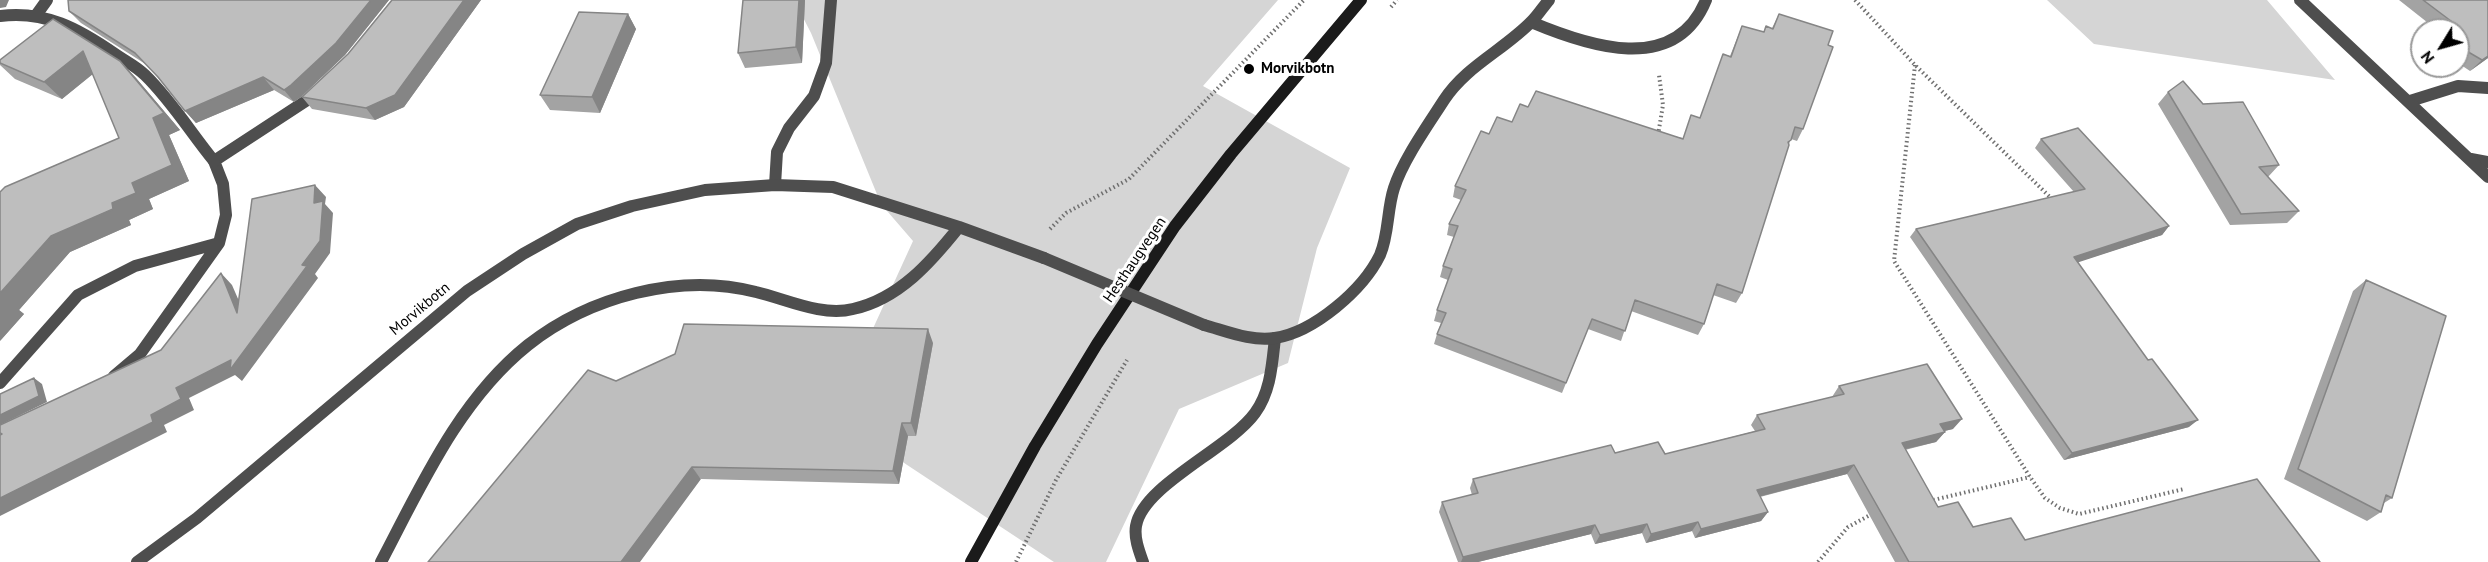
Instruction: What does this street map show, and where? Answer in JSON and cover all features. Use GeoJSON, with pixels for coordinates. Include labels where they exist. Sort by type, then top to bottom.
{"type":"FeatureCollection","features":[{"type":"Feature","properties":{"kind":"main road","name":"Hesthaugvegen"},"geometry":{"type":"LineString","coordinates":[[971,562],[1066,395],[1175,226],[1231,154],[1360,0]]}},
{"type":"Feature","properties":{"kind":"street"},"geometry":{"type":"LineString","coordinates":[[37,14],[47,0]]}},
{"type":"Feature","properties":{"kind":"street"},"geometry":{"type":"LineString","coordinates":[[775,185],[777,152],[789,128],[814,96],[826,63],[831,0]]}},
{"type":"Feature","properties":{"kind":"street","name":"Morvikbotn"},"geometry":{"type":"LineString","coordinates":[[137,562],[197,518],[467,291],[524,254],[577,224],[632,206],[705,190],[775,185],[833,187],[959,227],[1031,253],[1204,325],[1246,337],[1275,338],[1302,329],[1319,319],[1357,288],[1380,254],[1394,188],[1421,136],[1446,97],[1476,64],[1531,22],[1549,0]]}},
{"type":"Feature","properties":{"kind":"street"},"geometry":{"type":"LineString","coordinates":[[1531,22],[1582,42],[1620,48],[1652,48],[1671,41],[1692,28],[1703,13],[1706,0]]}},
{"type":"Feature","properties":{"kind":"street"},"geometry":{"type":"LineString","coordinates":[[2300,0],[2488,177]]}},
{"type":"Feature","properties":{"kind":"street"},"geometry":{"type":"LineString","coordinates":[[0,16],[11,13],[37,14],[67,23],[98,41],[146,76],[214,161],[223,184],[226,215],[219,243],[140,354],[118,373],[100,384]]}},
{"type":"Feature","properties":{"kind":"street"},"geometry":{"type":"LineString","coordinates":[[214,161],[269,127],[331,83]]}},
{"type":"Feature","properties":{"kind":"street"},"geometry":{"type":"LineString","coordinates":[[2409,101],[2470,84],[2488,88]]}},
{"type":"Feature","properties":{"kind":"street"},"geometry":{"type":"LineString","coordinates":[[2471,159],[2488,162]]}},
{"type":"Feature","properties":{"kind":"street"},"geometry":{"type":"LineString","coordinates":[[381,562],[440,451],[488,382],[528,345],[567,320],[614,300],[670,286],[710,284],[751,291],[823,309],[852,310],[883,298],[908,284],[933,261],[959,227]]}},
{"type":"Feature","properties":{"kind":"street"},"geometry":{"type":"LineString","coordinates":[[0,383],[78,294],[135,266],[219,243]]}},
{"type":"Feature","properties":{"kind":"street"},"geometry":{"type":"LineString","coordinates":[[1143,562],[1136,543],[1137,521],[1153,498],[1178,473],[1225,441],[1255,413],[1271,382],[1275,338]]}},
{"type":"Feature","properties":{"kind":"path"},"geometry":{"type":"LineString","coordinates":[[1031,253],[1053,224],[1065,214],[1114,190],[1144,165],[1304,0]]}},
{"type":"Feature","properties":{"kind":"path"},"geometry":{"type":"LineString","coordinates":[[1389,9],[1397,0]]}},
{"type":"Feature","properties":{"kind":"path"},"geometry":{"type":"LineString","coordinates":[[1855,0],[1915,65],[2060,207]]}},
{"type":"Feature","properties":{"kind":"path"},"geometry":{"type":"LineString","coordinates":[[1652,48],[1664,93],[1661,127],[1655,144]]}},
{"type":"Feature","properties":{"kind":"path"},"geometry":{"type":"LineString","coordinates":[[1915,65],[1894,261],[2030,477],[2045,498],[2060,508],[2079,514],[2184,489]]}},
{"type":"Feature","properties":{"kind":"path"},"geometry":{"type":"LineString","coordinates":[[1016,562],[1056,480],[1129,357]]}},
{"type":"Feature","properties":{"kind":"path"},"geometry":{"type":"LineString","coordinates":[[1918,503],[2030,477]]}},
{"type":"Feature","properties":{"kind":"path"},"geometry":{"type":"LineString","coordinates":[[1818,562],[1842,531],[1862,516],[1884,511]]}},
{"type":"Feature","properties":{"kind":"shaded area"},"geometry":{"type":"Polygon","coordinates":[[[794,0],[1278,0],[1203,86],[1350,168],[1317,248],[1288,363],[1179,409],[1106,562],[1054,562],[833,416],[913,241],[881,204],[811,33],[794,0]]]}},
{"type":"Feature","properties":{"kind":"shaded area"},"geometry":{"type":"Polygon","coordinates":[[[2047,0],[2267,0],[2335,80],[2094,44],[2047,0]]]}},
{"type":"Feature","properties":{"kind":"building"},"geometry":{"type":"Polygon","coordinates":[[[68,0],[371,0],[336,43],[284,90],[263,77],[185,111],[135,53],[69,11],[68,0]]]}},
{"type":"Feature","properties":{"kind":"building"},"geometry":{"type":"Polygon","coordinates":[[[392,0],[464,0],[395,95],[366,108],[302,97],[348,54],[392,0]]]}},
{"type":"Feature","properties":{"kind":"building"},"geometry":{"type":"Polygon","coordinates":[[[743,0],[799,0],[796,47],[738,53],[743,0]]]}},
{"type":"Feature","properties":{"kind":"building"},"geometry":{"type":"Polygon","coordinates":[[[2423,0],[2488,0],[2488,56],[2482,60],[2470,53],[2470,18],[2447,18],[2423,0]]]}},
{"type":"Feature","properties":{"kind":"building"},"geometry":{"type":"Polygon","coordinates":[[[579,12],[628,14],[592,97],[540,95],[579,12]]]}},
{"type":"Feature","properties":{"kind":"building"},"geometry":{"type":"Polygon","coordinates":[[[1779,14],[1833,31],[1828,45],[1833,47],[1803,129],[1795,127],[1791,140],[1788,142],[1789,145],[1742,293],[1717,284],[1704,324],[1635,300],[1625,331],[1592,319],[1566,383],[1437,334],[1446,313],[1437,310],[1452,269],[1443,266],[1458,226],[1449,224],[1466,190],[1455,186],[1481,131],[1489,134],[1497,117],[1512,122],[1520,104],[1528,107],[1536,91],[1683,139],[1691,115],[1700,118],[1723,54],[1731,57],[1742,26],[1764,32],[1766,26],[1773,29],[1779,14]]]}},
{"type":"Feature","properties":{"kind":"building"},"geometry":{"type":"Polygon","coordinates":[[[53,19],[120,61],[164,113],[153,118],[172,165],[132,183],[136,193],[112,203],[113,209],[51,236],[0,293],[0,192],[5,187],[119,138],[83,51],[44,82],[0,63],[0,60],[53,19]]]}},
{"type":"Feature","properties":{"kind":"building"},"geometry":{"type":"Polygon","coordinates":[[[2183,81],[2203,104],[2243,102],[2279,165],[2259,167],[2299,211],[2241,214],[2168,92],[2183,81]]]}},
{"type":"Feature","properties":{"kind":"building"},"geometry":{"type":"Polygon","coordinates":[[[2078,128],[2169,226],[2074,257],[2148,360],[2152,359],[2198,420],[2072,453],[1916,229],[2085,189],[2041,139],[2078,128]]]}},
{"type":"Feature","properties":{"kind":"building"},"geometry":{"type":"Polygon","coordinates":[[[315,185],[314,203],[323,201],[320,241],[302,265],[307,266],[230,370],[231,360],[176,388],[181,399],[151,415],[153,422],[0,498],[0,435],[2,434],[0,425],[161,350],[221,273],[237,313],[252,199],[315,185]]]}},
{"type":"Feature","properties":{"kind":"building"},"geometry":{"type":"Polygon","coordinates":[[[2366,280],[2446,316],[2392,498],[2386,495],[2381,512],[2298,469],[2366,280]]]}},
{"type":"Feature","properties":{"kind":"building"},"geometry":{"type":"Polygon","coordinates":[[[684,324],[928,329],[911,423],[902,423],[893,471],[692,467],[621,562],[428,562],[588,370],[616,381],[675,354],[684,324]]]}},
{"type":"Feature","properties":{"kind":"building"},"geometry":{"type":"Polygon","coordinates":[[[1927,364],[1962,419],[1940,424],[1945,432],[1902,443],[1938,507],[1958,502],[1973,527],[2011,518],[2025,540],[2257,479],[2320,562],[1909,562],[1854,465],[1757,490],[1768,512],[1701,529],[1698,522],[1651,534],[1647,524],[1600,535],[1595,525],[1463,557],[1442,502],[1478,493],[1473,479],[1611,445],[1615,453],[1658,442],[1665,454],[1765,429],[1757,415],[1844,394],[1839,386],[1927,364]]]}},
{"type":"Feature","properties":{"kind":"building"},"geometry":{"type":"Polygon","coordinates":[[[34,378],[39,396],[0,415],[0,394],[34,378]]]}},
{"type":"Feature","properties":{"kind":"place","name":"Morvikbotn"},"geometry":{"type":"Point","coordinates":[1249,69]}}]}
